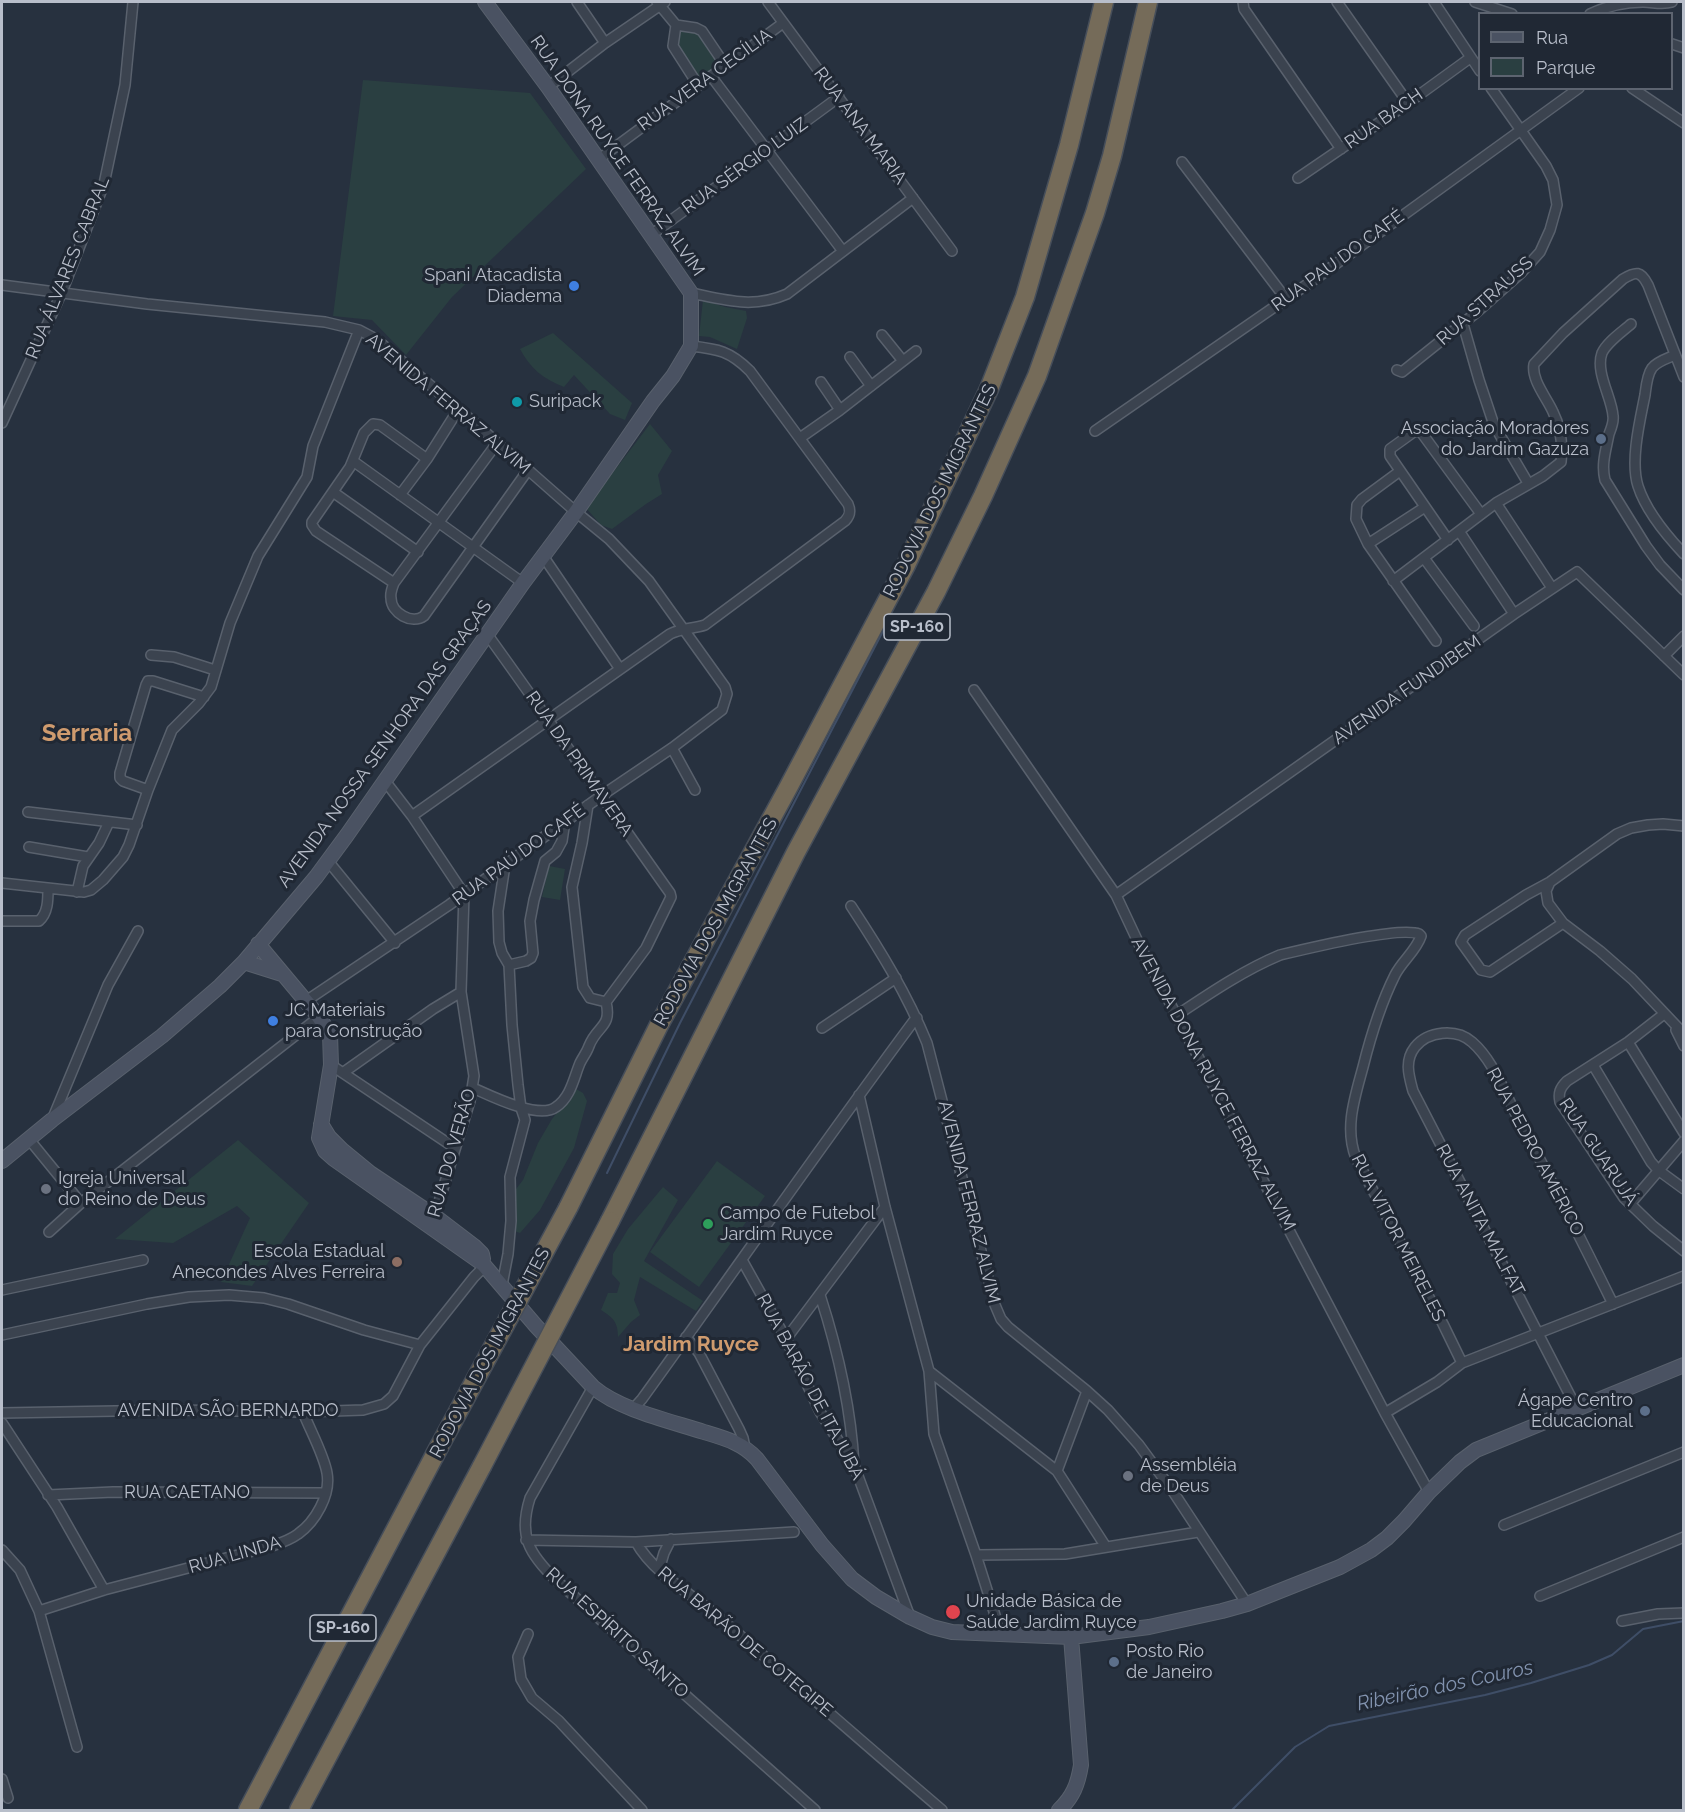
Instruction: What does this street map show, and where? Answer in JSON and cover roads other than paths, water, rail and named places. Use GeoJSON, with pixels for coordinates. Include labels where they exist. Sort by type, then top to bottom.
{"type":"FeatureCollection","features":[{"type":"Feature","properties":{"kind":"highway","name":"RODOVIA DOS IMIGRANTES"},"geometry":{"type":"LineString","coordinates":[[248,1810],[568,1208],[659,1025],[788,789],[906,565],[989,389],[1024,297],[1069,145],[1104,2]]}},
{"type":"Feature","properties":{"kind":"highway","name":"RODOVIA DOS IMIGRANTES"},"geometry":{"type":"LineString","coordinates":[[299,1810],[610,1221],[795,852],[936,592],[983,496],[1037,376],[1075,272],[1112,156],[1148,2]]}},
{"type":"Feature","properties":{"kind":"main road","name":"RUA DONA RUYCE FERRAZ ALVIM"},"geometry":{"type":"LineString","coordinates":[[485,2],[599,159],[691,293],[691,346]]}},
{"type":"Feature","properties":{"kind":"main road","name":"AVENIDA NOSSA SENHORA DAS GRAÇAS"},"geometry":{"type":"LineString","coordinates":[[2,1161],[28,1138],[190,1013],[244,962],[328,861],[523,583],[673,376],[691,346]]}},
{"type":"Feature","properties":{"kind":"main road"},"geometry":{"type":"LineString","coordinates":[[258,944],[319,1017],[330,1034],[331,1065],[319,1138],[325,1151],[334,1159],[367,1176],[433,1222],[484,1265],[536,1326],[602,1396],[633,1409],[729,1440],[745,1448],[757,1459],[822,1545],[852,1579],[876,1597],[932,1627],[1001,1634],[1071,1637],[1149,1627],[1247,1604],[1340,1567],[1371,1550],[1387,1538],[1429,1492],[1476,1450],[1683,1365]]}},
{"type":"Feature","properties":{"kind":"main road"},"geometry":{"type":"LineString","coordinates":[[244,962],[284,975]]}},
{"type":"Feature","properties":{"kind":"main road"},"geometry":{"type":"LineString","coordinates":[[1059,1810],[1073,1794],[1081,1765],[1071,1637]]}},
{"type":"Feature","properties":{"kind":"street","name":"RUA ÁLVARES CABRAL"},"geometry":{"type":"LineString","coordinates":[[2,423],[62,292],[109,167],[125,85],[133,2]]}},
{"type":"Feature","properties":{"kind":"street"},"geometry":{"type":"LineString","coordinates":[[577,2],[605,43]]}},
{"type":"Feature","properties":{"kind":"street","name":"RUA ANA MARIA"},"geometry":{"type":"LineString","coordinates":[[768,2],[952,251]]}},
{"type":"Feature","properties":{"kind":"street"},"geometry":{"type":"LineString","coordinates":[[1243,2],[1244,9],[1341,149]]}},
{"type":"Feature","properties":{"kind":"street"},"geometry":{"type":"LineString","coordinates":[[1337,2],[1408,103]]}},
{"type":"Feature","properties":{"kind":"street"},"geometry":{"type":"LineString","coordinates":[[1434,2],[1478,70]]}},
{"type":"Feature","properties":{"kind":"street"},"geometry":{"type":"LineString","coordinates":[[1475,2],[1506,12]]}},
{"type":"Feature","properties":{"kind":"street"},"geometry":{"type":"LineString","coordinates":[[1595,12],[1615,4],[1672,2]]}},
{"type":"Feature","properties":{"kind":"street"},"geometry":{"type":"LineString","coordinates":[[548,87],[661,3],[676,25],[673,46],[698,85]]}},
{"type":"Feature","properties":{"kind":"street","name":"RUA VERA CECÍLIA"},"geometry":{"type":"LineString","coordinates":[[599,159],[783,23]]}},
{"type":"Feature","properties":{"kind":"street"},"geometry":{"type":"LineString","coordinates":[[676,25],[696,28],[702,32],[725,65]]}},
{"type":"Feature","properties":{"kind":"street","name":"RUA BACH"},"geometry":{"type":"LineString","coordinates":[[1298,178],[1470,58]]}},
{"type":"Feature","properties":{"kind":"street"},"geometry":{"type":"LineString","coordinates":[[711,76],[842,250]]}},
{"type":"Feature","properties":{"kind":"street","name":"RUA STRAUSS"},"geometry":{"type":"LineString","coordinates":[[1397,370],[1401,372],[1463,324],[1529,265],[1540,252],[1555,216],[1557,205],[1553,180],[1546,166],[1492,90]]}},
{"type":"Feature","properties":{"kind":"street","name":"RUA PAU DO CAFÉ"},"geometry":{"type":"LineString","coordinates":[[1095,431],[1286,299],[1576,90]]}},
{"type":"Feature","properties":{"kind":"street"},"geometry":{"type":"LineString","coordinates":[[1635,90],[1683,123]]}},
{"type":"Feature","properties":{"kind":"street","name":"RUA SÉRGIO LUIZ"},"geometry":{"type":"LineString","coordinates":[[651,235],[839,98]]}},
{"type":"Feature","properties":{"kind":"street"},"geometry":{"type":"LineString","coordinates":[[1182,162],[1286,299]]}},
{"type":"Feature","properties":{"kind":"street"},"geometry":{"type":"LineString","coordinates":[[691,293],[740,302],[756,303],[773,300],[787,294],[913,198]]}},
{"type":"Feature","properties":{"kind":"street"},"geometry":{"type":"LineString","coordinates":[[1393,581],[1496,503],[1543,476],[1561,462],[1563,450],[1559,426],[1534,374],[1534,364],[1563,333],[1631,274],[1644,276],[1683,372]]}},
{"type":"Feature","properties":{"kind":"street","name":"AVENIDA FERRAZ ALVIM"},"geometry":{"type":"LineString","coordinates":[[2,285],[221,312],[325,322],[359,330],[376,339],[609,539],[637,567],[724,687],[727,694],[725,703]]}},
{"type":"Feature","properties":{"kind":"street"},"geometry":{"type":"LineString","coordinates":[[1463,324],[1494,425],[1528,483]]}},
{"type":"Feature","properties":{"kind":"street"},"geometry":{"type":"LineString","coordinates":[[1631,324],[1608,345],[1600,363],[1613,416],[1604,457],[1605,480],[1646,546],[1683,590]]}},
{"type":"Feature","properties":{"kind":"street"},"geometry":{"type":"LineString","coordinates":[[2,883],[77,892],[91,890],[117,865],[129,845],[172,730],[211,687],[230,623],[261,549],[306,477],[316,438],[359,330]]}},
{"type":"Feature","properties":{"kind":"street"},"geometry":{"type":"LineString","coordinates":[[882,335],[903,361]]}},
{"type":"Feature","properties":{"kind":"street"},"geometry":{"type":"LineString","coordinates":[[412,816],[670,634],[677,630],[705,625],[849,517],[848,504],[750,371],[738,359],[723,351],[691,346]]}},
{"type":"Feature","properties":{"kind":"street"},"geometry":{"type":"LineString","coordinates":[[800,438],[916,351]]}},
{"type":"Feature","properties":{"kind":"street"},"geometry":{"type":"LineString","coordinates":[[1675,355],[1654,365],[1649,374],[1635,455],[1637,484],[1643,498],[1655,518],[1683,554]]}},
{"type":"Feature","properties":{"kind":"street"},"geometry":{"type":"LineString","coordinates":[[850,357],[872,386]]}},
{"type":"Feature","properties":{"kind":"street"},"geometry":{"type":"LineString","coordinates":[[821,382],[840,410]]}},
{"type":"Feature","properties":{"kind":"street"},"geometry":{"type":"LineString","coordinates":[[400,495],[427,459],[458,410]]}},
{"type":"Feature","properties":{"kind":"street"},"geometry":{"type":"LineString","coordinates":[[394,583],[313,528],[312,522],[353,461],[368,427],[376,424],[427,459]]}},
{"type":"Feature","properties":{"kind":"street"},"geometry":{"type":"LineString","coordinates":[[1448,540],[1390,456],[1389,451],[1419,430],[1481,514]]}},
{"type":"Feature","properties":{"kind":"street"},"geometry":{"type":"LineString","coordinates":[[497,443],[394,583],[391,595],[392,605],[405,617],[419,619],[424,616],[528,470]]}},
{"type":"Feature","properties":{"kind":"street"},"geometry":{"type":"LineString","coordinates":[[353,461],[523,583]]}},
{"type":"Feature","properties":{"kind":"street"},"geometry":{"type":"LineString","coordinates":[[1400,471],[1362,499],[1357,505],[1356,519],[1368,544],[1436,641]]}},
{"type":"Feature","properties":{"kind":"street"},"geometry":{"type":"LineString","coordinates":[[333,492],[418,552]]}},
{"type":"Feature","properties":{"kind":"street"},"geometry":{"type":"LineString","coordinates":[[1496,503],[1552,588]]}},
{"type":"Feature","properties":{"kind":"street"},"geometry":{"type":"LineString","coordinates":[[1368,544],[1425,507]]}},
{"type":"Feature","properties":{"kind":"street"},"geometry":{"type":"LineString","coordinates":[[1459,531],[1514,614]]}},
{"type":"Feature","properties":{"kind":"street"},"geometry":{"type":"LineString","coordinates":[[543,556],[620,669]]}},
{"type":"Feature","properties":{"kind":"street"},"geometry":{"type":"LineString","coordinates":[[1424,558],[1474,626]]}},
{"type":"Feature","properties":{"kind":"street","name":"AVENIDA FUNDIBEM"},"geometry":{"type":"LineString","coordinates":[[1116,895],[1514,614],[1578,572],[1683,675]]}},
{"type":"Feature","properties":{"kind":"street","name":"RUA DA PRIMAVERA"},"geometry":{"type":"LineString","coordinates":[[487,634],[670,893],[670,901],[646,948],[606,1002]]}},
{"type":"Feature","properties":{"kind":"street"},"geometry":{"type":"LineString","coordinates":[[1664,656],[1683,636]]}},
{"type":"Feature","properties":{"kind":"street"},"geometry":{"type":"LineString","coordinates":[[151,655],[174,657],[215,670]]}},
{"type":"Feature","properties":{"kind":"street"},"geometry":{"type":"LineString","coordinates":[[148,790],[123,781],[120,773],[148,681],[204,697]]}},
{"type":"Feature","properties":{"kind":"street","name":"AVENIDA DONA RUYCE FERRAZ ALVIM"},"geometry":{"type":"LineString","coordinates":[[974,690],[1116,895],[1139,944],[1385,1413],[1429,1492]]}},
{"type":"Feature","properties":{"kind":"street","name":"RUA PAÚ DO CAFÉ"},"geometry":{"type":"LineString","coordinates":[[306,1001],[395,943],[600,796],[672,748],[722,710],[725,703]]}},
{"type":"Feature","properties":{"kind":"street"},"geometry":{"type":"LineString","coordinates":[[672,748],[695,790]]}},
{"type":"Feature","properties":{"kind":"street"},"geometry":{"type":"LineString","coordinates":[[385,781],[412,816],[464,894]]}},
{"type":"Feature","properties":{"kind":"street"},"geometry":{"type":"LineString","coordinates":[[473,1088],[521,1108],[551,1110],[563,1100],[575,1079],[592,1038],[608,1018],[606,1002],[590,998],[583,987],[572,897],[573,876],[582,843],[588,806]]}},
{"type":"Feature","properties":{"kind":"street"},"geometry":{"type":"LineString","coordinates":[[28,812],[137,825]]}},
{"type":"Feature","properties":{"kind":"street"},"geometry":{"type":"LineString","coordinates":[[509,965],[526,961],[533,953],[530,921],[534,900],[545,861],[556,852],[562,841],[566,821]]}},
{"type":"Feature","properties":{"kind":"street"},"geometry":{"type":"LineString","coordinates":[[77,892],[81,873],[88,857],[99,843],[109,822]]}},
{"type":"Feature","properties":{"kind":"street"},"geometry":{"type":"LineString","coordinates":[[1563,923],[1490,972],[1481,970],[1462,945],[1465,935],[1550,882],[1617,834],[1631,828],[1683,826]]}},
{"type":"Feature","properties":{"kind":"street"},"geometry":{"type":"LineString","coordinates":[[28,847],[88,857]]}},
{"type":"Feature","properties":{"kind":"street"},"geometry":{"type":"LineString","coordinates":[[328,861],[395,943]]}},
{"type":"Feature","properties":{"kind":"street"},"geometry":{"type":"LineString","coordinates":[[502,1285],[512,1221],[510,1177],[525,1120],[521,1108],[512,1025],[509,965],[499,942],[498,911],[505,865]]}},
{"type":"Feature","properties":{"kind":"street"},"geometry":{"type":"LineString","coordinates":[[1550,882],[1546,891],[1548,903],[1563,923],[1624,972],[1683,1034]]}},
{"type":"Feature","properties":{"kind":"street"},"geometry":{"type":"LineString","coordinates":[[2,921],[39,921],[46,909],[48,889]]}},
{"type":"Feature","properties":{"kind":"street","name":"RUA DO VERÃO"},"geometry":{"type":"LineString","coordinates":[[433,1222],[473,1088],[474,1076],[460,992],[464,894]]}},
{"type":"Feature","properties":{"kind":"street","name":"AVENIDA FERRAZ ALVIM"},"geometry":{"type":"LineString","coordinates":[[851,906],[896,978],[927,1043],[998,1311],[1008,1327],[1087,1391],[1108,1410],[1139,1445],[1172,1490],[1247,1604]]}},
{"type":"Feature","properties":{"kind":"street"},"geometry":{"type":"LineString","coordinates":[[52,1120],[108,985],[138,931]]}},
{"type":"Feature","properties":{"kind":"street","name":"RUA VITOR MEIRELES"},"geometry":{"type":"LineString","coordinates":[[1177,1015],[1221,986],[1266,961],[1298,951],[1382,934],[1416,932],[1420,936],[1418,943],[1396,972],[1373,1026],[1353,1102],[1350,1134],[1356,1158],[1462,1363]]}},
{"type":"Feature","properties":{"kind":"street"},"geometry":{"type":"LineString","coordinates":[[822,1028],[896,978]]}},
{"type":"Feature","properties":{"kind":"street"},"geometry":{"type":"LineString","coordinates":[[344,1072],[460,992]]}},
{"type":"Feature","properties":{"kind":"street","name":"RUA GUARUJÁ"},"geometry":{"type":"LineString","coordinates":[[1664,1014],[1628,1042],[1566,1081],[1559,1091],[1560,1102],[1624,1198],[1683,1251]]}},
{"type":"Feature","properties":{"kind":"street"},"geometry":{"type":"LineString","coordinates":[[48,1232],[81,1203],[319,1017]]}},
{"type":"Feature","properties":{"kind":"street"},"geometry":{"type":"LineString","coordinates":[[633,1409],[917,1018]]}},
{"type":"Feature","properties":{"kind":"street"},"geometry":{"type":"LineString","coordinates":[[1672,1022],[1683,1046]]}},
{"type":"Feature","properties":{"kind":"street","name":"RUA PEDRO AMÉRICO"},"geometry":{"type":"LineString","coordinates":[[1431,1036],[1446,1033],[1458,1034],[1470,1040],[1486,1058],[1613,1304]]}},
{"type":"Feature","properties":{"kind":"street","name":"RUA ANITA MALFAT"},"geometry":{"type":"LineString","coordinates":[[1431,1036],[1421,1041],[1410,1053],[1407,1064],[1413,1091],[1577,1408]]}},
{"type":"Feature","properties":{"kind":"street"},"geometry":{"type":"LineString","coordinates":[[1628,1042],[1683,1133]]}},
{"type":"Feature","properties":{"kind":"street"},"geometry":{"type":"LineString","coordinates":[[331,1065],[455,1148]]}},
{"type":"Feature","properties":{"kind":"street"},"geometry":{"type":"LineString","coordinates":[[1593,1065],[1645,1153],[1658,1170],[1683,1189]]}},
{"type":"Feature","properties":{"kind":"street"},"geometry":{"type":"LineString","coordinates":[[859,1095],[885,1207],[929,1371],[934,1434],[1001,1634]]}},
{"type":"Feature","properties":{"kind":"street"},"geometry":{"type":"LineString","coordinates":[[28,1138],[81,1203]]}},
{"type":"Feature","properties":{"kind":"street"},"geometry":{"type":"LineString","coordinates":[[1630,1204],[1683,1141]]}},
{"type":"Feature","properties":{"kind":"street"},"geometry":{"type":"LineString","coordinates":[[786,1339],[885,1207]]}},
{"type":"Feature","properties":{"kind":"street"},"geometry":{"type":"LineString","coordinates":[[2,1290],[143,1260]]}},
{"type":"Feature","properties":{"kind":"street","name":"RUA BARÃO DE ITAJUBÁ"},"geometry":{"type":"LineString","coordinates":[[742,1260],[786,1339],[820,1412],[854,1465],[910,1617]]}},
{"type":"Feature","properties":{"kind":"street"},"geometry":{"type":"LineString","coordinates":[[2,1335],[147,1304],[189,1297],[229,1295],[264,1298],[288,1304],[364,1330],[420,1345],[484,1265]]}},
{"type":"Feature","properties":{"kind":"street"},"geometry":{"type":"LineString","coordinates":[[1385,1413],[1437,1382],[1462,1363],[1683,1276]]}},
{"type":"Feature","properties":{"kind":"street"},"geometry":{"type":"LineString","coordinates":[[820,1295],[837,1351],[850,1419],[854,1465]]}},
{"type":"Feature","properties":{"kind":"street"},"geometry":{"type":"LineString","coordinates":[[686,1337],[699,1353],[739,1429],[745,1448]]}},
{"type":"Feature","properties":{"kind":"street","name":"AVENIDA SÃO BERNARDO"},"geometry":{"type":"LineString","coordinates":[[2,1413],[363,1410],[384,1404],[393,1396],[420,1345]]}},
{"type":"Feature","properties":{"kind":"street"},"geometry":{"type":"LineString","coordinates":[[929,1371],[1057,1471],[1106,1547]]}},
{"type":"Feature","properties":{"kind":"street"},"geometry":{"type":"LineString","coordinates":[[593,1388],[530,1498],[525,1514],[526,1540],[636,1542],[794,1532]]}},
{"type":"Feature","properties":{"kind":"street"},"geometry":{"type":"LineString","coordinates":[[1057,1471],[1087,1391]]}},
{"type":"Feature","properties":{"kind":"street"},"geometry":{"type":"LineString","coordinates":[[303,1412],[326,1467],[328,1476],[326,1493]]}},
{"type":"Feature","properties":{"kind":"street"},"geometry":{"type":"LineString","coordinates":[[2,1423],[104,1590]]}},
{"type":"Feature","properties":{"kind":"street"},"geometry":{"type":"LineString","coordinates":[[1504,1525],[1683,1452]]}},
{"type":"Feature","properties":{"kind":"street","name":"RUA CAETANO"},"geometry":{"type":"LineString","coordinates":[[48,1495],[113,1492],[326,1493]]}},
{"type":"Feature","properties":{"kind":"street","name":"RUA LINDA"},"geometry":{"type":"LineString","coordinates":[[39,1611],[104,1590],[289,1540],[303,1530],[312,1519],[326,1493]]}},
{"type":"Feature","properties":{"kind":"street"},"geometry":{"type":"LineString","coordinates":[[976,1555],[1065,1554],[1198,1532]]}},
{"type":"Feature","properties":{"kind":"street"},"geometry":{"type":"LineString","coordinates":[[1540,1596],[1683,1537]]}},
{"type":"Feature","properties":{"kind":"street"},"geometry":{"type":"LineString","coordinates":[[659,1570],[670,1539]]}},
{"type":"Feature","properties":{"kind":"street","name":"RUA ESPÍRITO SANTO"},"geometry":{"type":"LineString","coordinates":[[526,1540],[534,1556],[557,1581],[815,1810]]}},
{"type":"Feature","properties":{"kind":"street","name":"RUA BARÃO DE COTEGIPE"},"geometry":{"type":"LineString","coordinates":[[636,1542],[643,1554],[659,1570],[716,1615],[942,1810]]}},
{"type":"Feature","properties":{"kind":"street"},"geometry":{"type":"LineString","coordinates":[[2,1550],[20,1570],[39,1611],[77,1747]]}},
{"type":"Feature","properties":{"kind":"street"},"geometry":{"type":"LineString","coordinates":[[1622,1621],[1658,1614],[1683,1613]]}},
{"type":"Feature","properties":{"kind":"street"},"geometry":{"type":"LineString","coordinates":[[528,1634],[518,1657],[521,1679],[532,1698],[559,1721],[642,1810]]}},
{"type":"Feature","properties":{"kind":"street"},"geometry":{"type":"LineString","coordinates":[[2,1779],[8,1798]]}},
{"type":"Feature","properties":{"kind":"waterway"},"geometry":{"type":"LineString","coordinates":[[607,1173],[680,1023],[883,631]]}},
{"type":"Feature","properties":{"kind":"waterway","name":"Ribeirão dos Couros"},"geometry":{"type":"LineString","coordinates":[[1232,1810],[1295,1747],[1329,1726],[1485,1695],[1531,1683],[1589,1665],[1612,1655],[1643,1629],[1684,1621]]}},
{"type":"Feature","properties":{"kind":"place","name":"Spani Atacadista Diadema"},"geometry":{"type":"Point","coordinates":[574,286]}},
{"type":"Feature","properties":{"kind":"place","name":"Suripack"},"geometry":{"type":"Point","coordinates":[517,402]}},
{"type":"Feature","properties":{"kind":"place","name":"Associação Moradores do Jardim Gazuza"},"geometry":{"type":"Point","coordinates":[1601,439]}},
{"type":"Feature","properties":{"kind":"place","name":"JC Materiais para Construção"},"geometry":{"type":"Point","coordinates":[273,1021]}},
{"type":"Feature","properties":{"kind":"place","name":"Igreja Universal do Reino de Deus"},"geometry":{"type":"Point","coordinates":[46,1189]}},
{"type":"Feature","properties":{"kind":"place","name":"Campo de Futebol Jardim Ruyce"},"geometry":{"type":"Point","coordinates":[708,1224]}},
{"type":"Feature","properties":{"kind":"place","name":"Escola Estadual Anecondes Alves Ferreira"},"geometry":{"type":"Point","coordinates":[397,1262]}},
{"type":"Feature","properties":{"kind":"place","name":"Ágape Centro Educacional"},"geometry":{"type":"Point","coordinates":[1645,1411]}},
{"type":"Feature","properties":{"kind":"place","name":"Assembléia de Deus"},"geometry":{"type":"Point","coordinates":[1128,1476]}},
{"type":"Feature","properties":{"kind":"place","name":"Unidade Básica de Saúde Jardim Ruyce"},"geometry":{"type":"Point","coordinates":[953,1612]}},
{"type":"Feature","properties":{"kind":"place","name":"Posto Rio de Janeiro"},"geometry":{"type":"Point","coordinates":[1114,1662]}},
{"type":"Feature","properties":{"kind":"district","name":"Serraria"},"geometry":{"type":"Point","coordinates":[87,734]}},
{"type":"Feature","properties":{"kind":"district","name":"Jardim Ruyce"},"geometry":{"type":"Point","coordinates":[691,1345]}}]}
